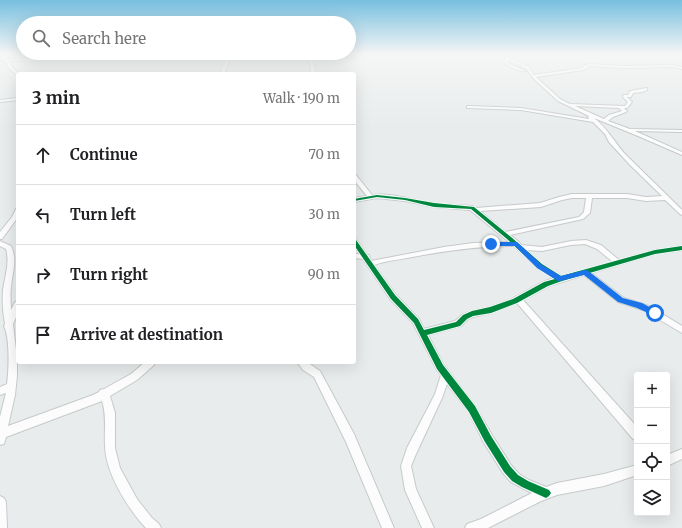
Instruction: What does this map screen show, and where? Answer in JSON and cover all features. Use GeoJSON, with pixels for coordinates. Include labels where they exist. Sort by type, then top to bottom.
{"type":"FeatureCollection","features":[{"type":"Feature","properties":{"kind":"street"},"geometry":{"type":"LineString","coordinates":[[537,79],[559,100],[587,114],[595,120],[607,133],[611,141],[632,164],[682,213]]}},
{"type":"Feature","properties":{"kind":"street"},"geometry":{"type":"LineString","coordinates":[[569,105],[626,107],[630,102],[624,96],[630,96],[631,92],[642,92],[646,88]]}},
{"type":"Feature","properties":{"kind":"street"},"geometry":{"type":"LineString","coordinates":[[0,101],[16,99]]}},
{"type":"Feature","properties":{"kind":"street"},"geometry":{"type":"LineString","coordinates":[[468,107],[521,109],[605,121],[627,129],[682,154]]}},
{"type":"Feature","properties":{"kind":"street"},"geometry":{"type":"LineString","coordinates":[[605,121],[611,116],[625,111],[620,107]]}},
{"type":"Feature","properties":{"kind":"street"},"geometry":{"type":"LineString","coordinates":[[627,129],[682,131]]}},
{"type":"Feature","properties":{"kind":"street"},"geometry":{"type":"LineString","coordinates":[[356,179],[371,197]]}},
{"type":"Feature","properties":{"kind":"street"},"geometry":{"type":"LineString","coordinates":[[475,210],[541,205],[561,198],[589,196],[627,196],[646,200],[666,198]]}},
{"type":"Feature","properties":{"kind":"street"},"geometry":{"type":"LineString","coordinates":[[504,234],[581,218],[587,213],[589,196]]}},
{"type":"Feature","properties":{"kind":"street"},"geometry":{"type":"LineString","coordinates":[[356,200],[371,197],[405,199],[434,205],[468,207],[475,210],[540,266],[560,279]]}},
{"type":"Feature","properties":{"kind":"street"},"geometry":{"type":"LineString","coordinates":[[0,236],[16,215]]}},
{"type":"Feature","properties":{"kind":"street"},"geometry":{"type":"LineString","coordinates":[[356,257],[368,260],[444,248],[461,248],[476,244],[542,249],[577,242],[586,242],[599,247],[619,263]]}},
{"type":"Feature","properties":{"kind":"street"},"geometry":{"type":"LineString","coordinates":[[0,243],[9,248],[12,254],[6,291],[8,326],[14,343],[13,368],[1,437]]}},
{"type":"Feature","properties":{"kind":"street"},"geometry":{"type":"LineString","coordinates":[[356,244],[393,297],[416,321],[445,376],[455,385],[472,409],[506,469],[515,478],[546,493]]}},
{"type":"Feature","properties":{"kind":"street"},"geometry":{"type":"LineString","coordinates":[[422,333],[458,324],[465,317],[491,310],[560,279],[655,252],[682,248]]}},
{"type":"Feature","properties":{"kind":"street"},"geometry":{"type":"LineString","coordinates":[[585,272],[621,300],[646,308],[682,330]]}},
{"type":"Feature","properties":{"kind":"street"},"geometry":{"type":"LineString","coordinates":[[518,299],[587,375],[634,431]]}},
{"type":"Feature","properties":{"kind":"street"},"geometry":{"type":"LineString","coordinates":[[8,326],[16,308]]}},
{"type":"Feature","properties":{"kind":"street"},"geometry":{"type":"LineString","coordinates":[[1,437],[89,401],[134,377],[148,364]]}},
{"type":"Feature","properties":{"kind":"street"},"geometry":{"type":"LineString","coordinates":[[303,364],[306,368],[317,374],[350,438],[388,528]]}},
{"type":"Feature","properties":{"kind":"street"},"geometry":{"type":"LineString","coordinates":[[428,528],[411,490],[406,466],[411,452],[439,395],[445,376]]}},
{"type":"Feature","properties":{"kind":"street"},"geometry":{"type":"LineString","coordinates":[[0,391],[10,387]]}},
{"type":"Feature","properties":{"kind":"street"},"geometry":{"type":"LineString","coordinates":[[103,393],[108,404],[112,428],[110,449],[117,474],[139,512],[147,522],[155,528]]}},
{"type":"Feature","properties":{"kind":"street"},"geometry":{"type":"LineString","coordinates":[[670,459],[682,454]]}},
{"type":"Feature","properties":{"kind":"street"},"geometry":{"type":"LineString","coordinates":[[471,528],[483,524],[546,493],[604,480],[634,471]]}},
{"type":"Feature","properties":{"kind":"street"},"geometry":{"type":"LineString","coordinates":[[0,502],[2,528]]}},
{"type":"Feature","properties":{"kind":"cycle path"},"geometry":{"type":"LineString","coordinates":[[356,200],[377,196],[405,199],[434,205],[472,208],[540,266],[560,279]]}},
{"type":"Feature","properties":{"kind":"cycle path"},"geometry":{"type":"LineString","coordinates":[[356,244],[393,297],[416,321],[440,367],[472,409],[488,439],[507,469],[515,478],[546,493]]}},
{"type":"Feature","properties":{"kind":"cycle path"},"geometry":{"type":"LineString","coordinates":[[422,333],[458,324],[465,317],[491,310],[515,301],[546,284],[560,279],[655,252],[682,248]]}},
{"type":"Feature","properties":{"kind":"route"},"geometry":{"type":"LineString","coordinates":[[491,244],[517,244],[540,266],[560,279],[585,272],[624,302],[639,305],[655,313]]}}]}
